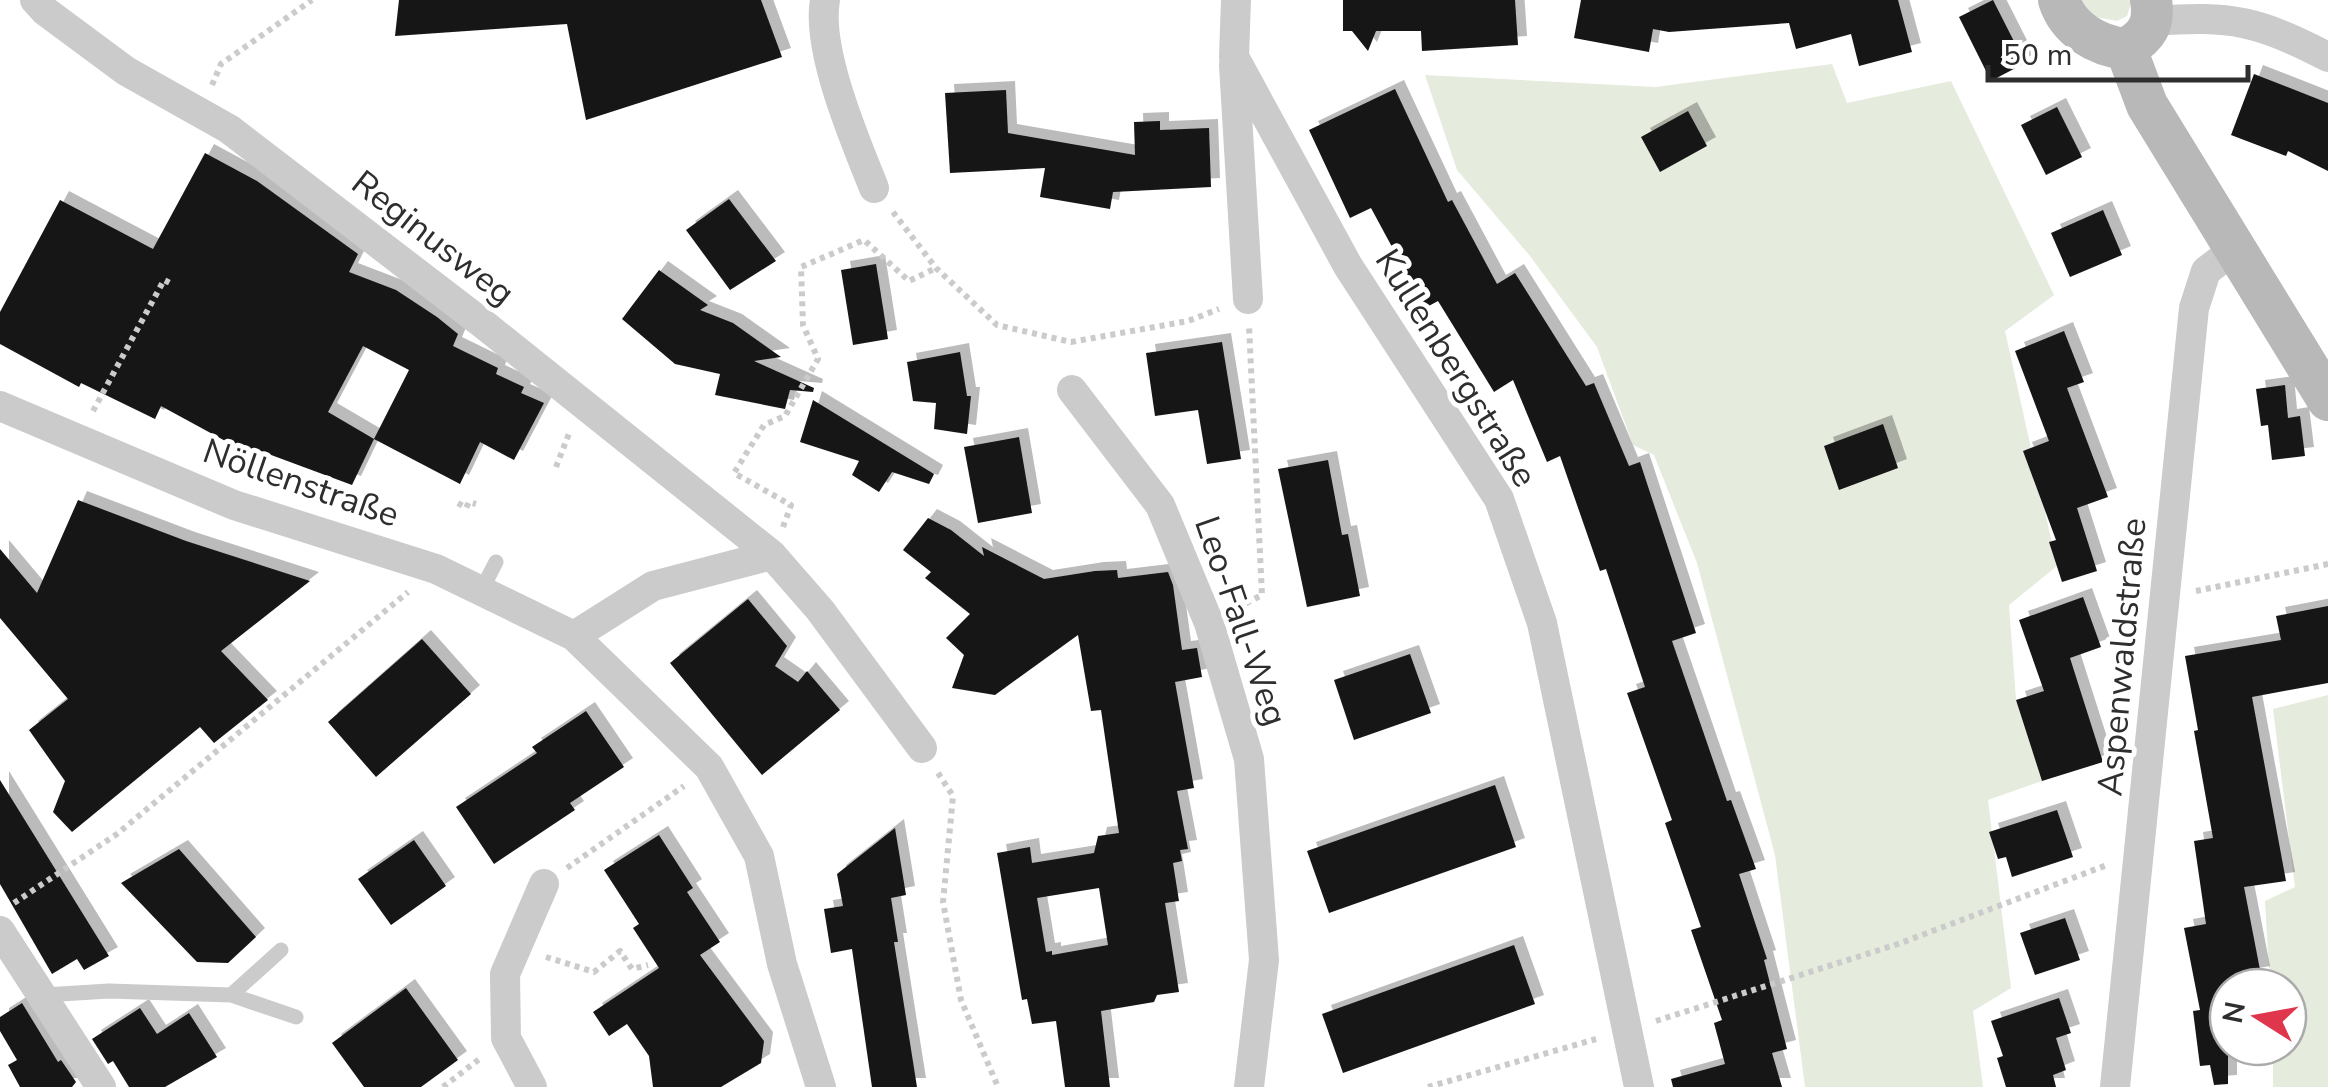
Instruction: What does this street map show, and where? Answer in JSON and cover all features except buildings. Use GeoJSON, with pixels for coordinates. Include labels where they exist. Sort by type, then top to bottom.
{"type":"FeatureCollection","features":[{"type":"Feature","properties":{"kind":"street","name":"Reginusweg"},"geometry":{"type":"LineString","coordinates":[[34,0],[126,70],[229,129],[451,299],[772,556]]}},
{"type":"Feature","properties":{"kind":"street"},"geometry":{"type":"LineString","coordinates":[[825,0],[822,18],[842,106],[874,188]]}},
{"type":"Feature","properties":{"kind":"street"},"geometry":{"type":"LineString","coordinates":[[1236,0],[1234,57],[1248,299]]}},
{"type":"Feature","properties":{"kind":"street"},"geometry":{"type":"LineString","coordinates":[[2059,0],[2070,20],[2105,47],[2144,23],[2246,10],[2328,57]]}},
{"type":"Feature","properties":{"kind":"street"},"geometry":{"type":"LineString","coordinates":[[2144,23],[2147,105],[2328,400]]}},
{"type":"Feature","properties":{"kind":"street","name":"Kullenbergstraße"},"geometry":{"type":"LineString","coordinates":[[1234,57],[1348,266],[1499,499],[1542,623],[1639,1087]]}},
{"type":"Feature","properties":{"kind":"street","name":"Aspenwaldstraße"},"geometry":{"type":"LineString","coordinates":[[2115,1087],[2194,308],[2206,272],[2235,249]]}},
{"type":"Feature","properties":{"kind":"street","name":"Leo-Fall-Weg"},"geometry":{"type":"LineString","coordinates":[[1072,390],[1160,504],[1209,622],[1248,758],[1264,960],[1249,1087]]}},
{"type":"Feature","properties":{"kind":"street","name":"Nöllenstraße"},"geometry":{"type":"LineString","coordinates":[[0,406],[234,505],[436,569],[574,636],[709,767],[760,856],[782,964],[821,1087]]}},
{"type":"Feature","properties":{"kind":"street"},"geometry":{"type":"LineString","coordinates":[[574,636],[654,586],[772,556],[820,610],[922,748]]}},
{"type":"Feature","properties":{"kind":"street"},"geometry":{"type":"LineString","coordinates":[[532,1087],[506,1038],[505,974],[544,884]]}},
{"type":"Feature","properties":{"kind":"street"},"geometry":{"type":"LineString","coordinates":[[0,931],[101,1087]]}},
{"type":"Feature","properties":{"kind":"lane"},"geometry":{"type":"LineString","coordinates":[[481,591],[496,562]]}},
{"type":"Feature","properties":{"kind":"lane"},"geometry":{"type":"LineString","coordinates":[[231,995],[281,950]]}},
{"type":"Feature","properties":{"kind":"lane"},"geometry":{"type":"LineString","coordinates":[[44,994],[108,991],[231,995],[296,1017]]}},
{"type":"Feature","properties":{"kind":"path"},"geometry":{"type":"LineString","coordinates":[[200,112],[221,64],[312,0]]}},
{"type":"Feature","properties":{"kind":"path"},"geometry":{"type":"LineString","coordinates":[[874,188],[936,268],[997,326],[1071,342],[1188,321],[1248,299],[1262,595]]}},
{"type":"Feature","properties":{"kind":"path"},"geometry":{"type":"LineString","coordinates":[[772,556],[791,505],[734,473],[764,425],[785,416],[818,358],[803,325],[801,267],[864,240],[909,280],[936,268]]}},
{"type":"Feature","properties":{"kind":"path"},"geometry":{"type":"LineString","coordinates":[[79,439],[164,280],[172,284]]}},
{"type":"Feature","properties":{"kind":"path"},"geometry":{"type":"LineString","coordinates":[[458,503],[466,508],[469,502],[476,504]]}},
{"type":"Feature","properties":{"kind":"path"},"geometry":{"type":"LineString","coordinates":[[2165,597],[2328,564]]}},
{"type":"Feature","properties":{"kind":"path"},"geometry":{"type":"LineString","coordinates":[[0,912],[117,834],[436,569]]}},
{"type":"Feature","properties":{"kind":"path"},"geometry":{"type":"LineString","coordinates":[[922,748],[953,796],[943,902],[961,1000],[998,1087]]}},
{"type":"Feature","properties":{"kind":"path"},"geometry":{"type":"LineString","coordinates":[[544,884],[674,794]]}},
{"type":"Feature","properties":{"kind":"path"},"geometry":{"type":"LineString","coordinates":[[1428,1087],[1627,1030],[1898,944],[2141,852]]}},
{"type":"Feature","properties":{"kind":"path"},"geometry":{"type":"LineString","coordinates":[[516,948],[594,972],[620,951],[632,969],[648,966]]}},
{"type":"Feature","properties":{"kind":"path"},"geometry":{"type":"LineString","coordinates":[[444,1087],[506,1038]]}},
{"type":"Feature","properties":{"kind":"shaded area"},"geometry":{"type":"Polygon","coordinates":[[[2077,0],[2132,0],[2127,16],[2117,21],[2096,17],[2077,0]]]}},
{"type":"Feature","properties":{"kind":"shaded area"},"geometry":{"type":"Polygon","coordinates":[[[1832,64],[1847,103],[1951,81],[2054,295],[2005,331],[2057,566],[2009,605],[2016,700],[2042,781],[1988,800],[2011,988],[1973,1011],[1983,1087],[1805,1087],[1775,855],[1697,563],[1654,455],[1633,445],[1597,347],[1530,256],[1457,170],[1425,75],[1655,87],[1832,64]]]}},
{"type":"Feature","properties":{"kind":"shaded area"},"geometry":{"type":"Polygon","coordinates":[[[2328,695],[2328,1087],[2273,1087],[2273,1067],[2308,1067],[2308,967],[2269,967],[2265,901],[2295,887],[2273,709],[2328,695]]]}}]}
